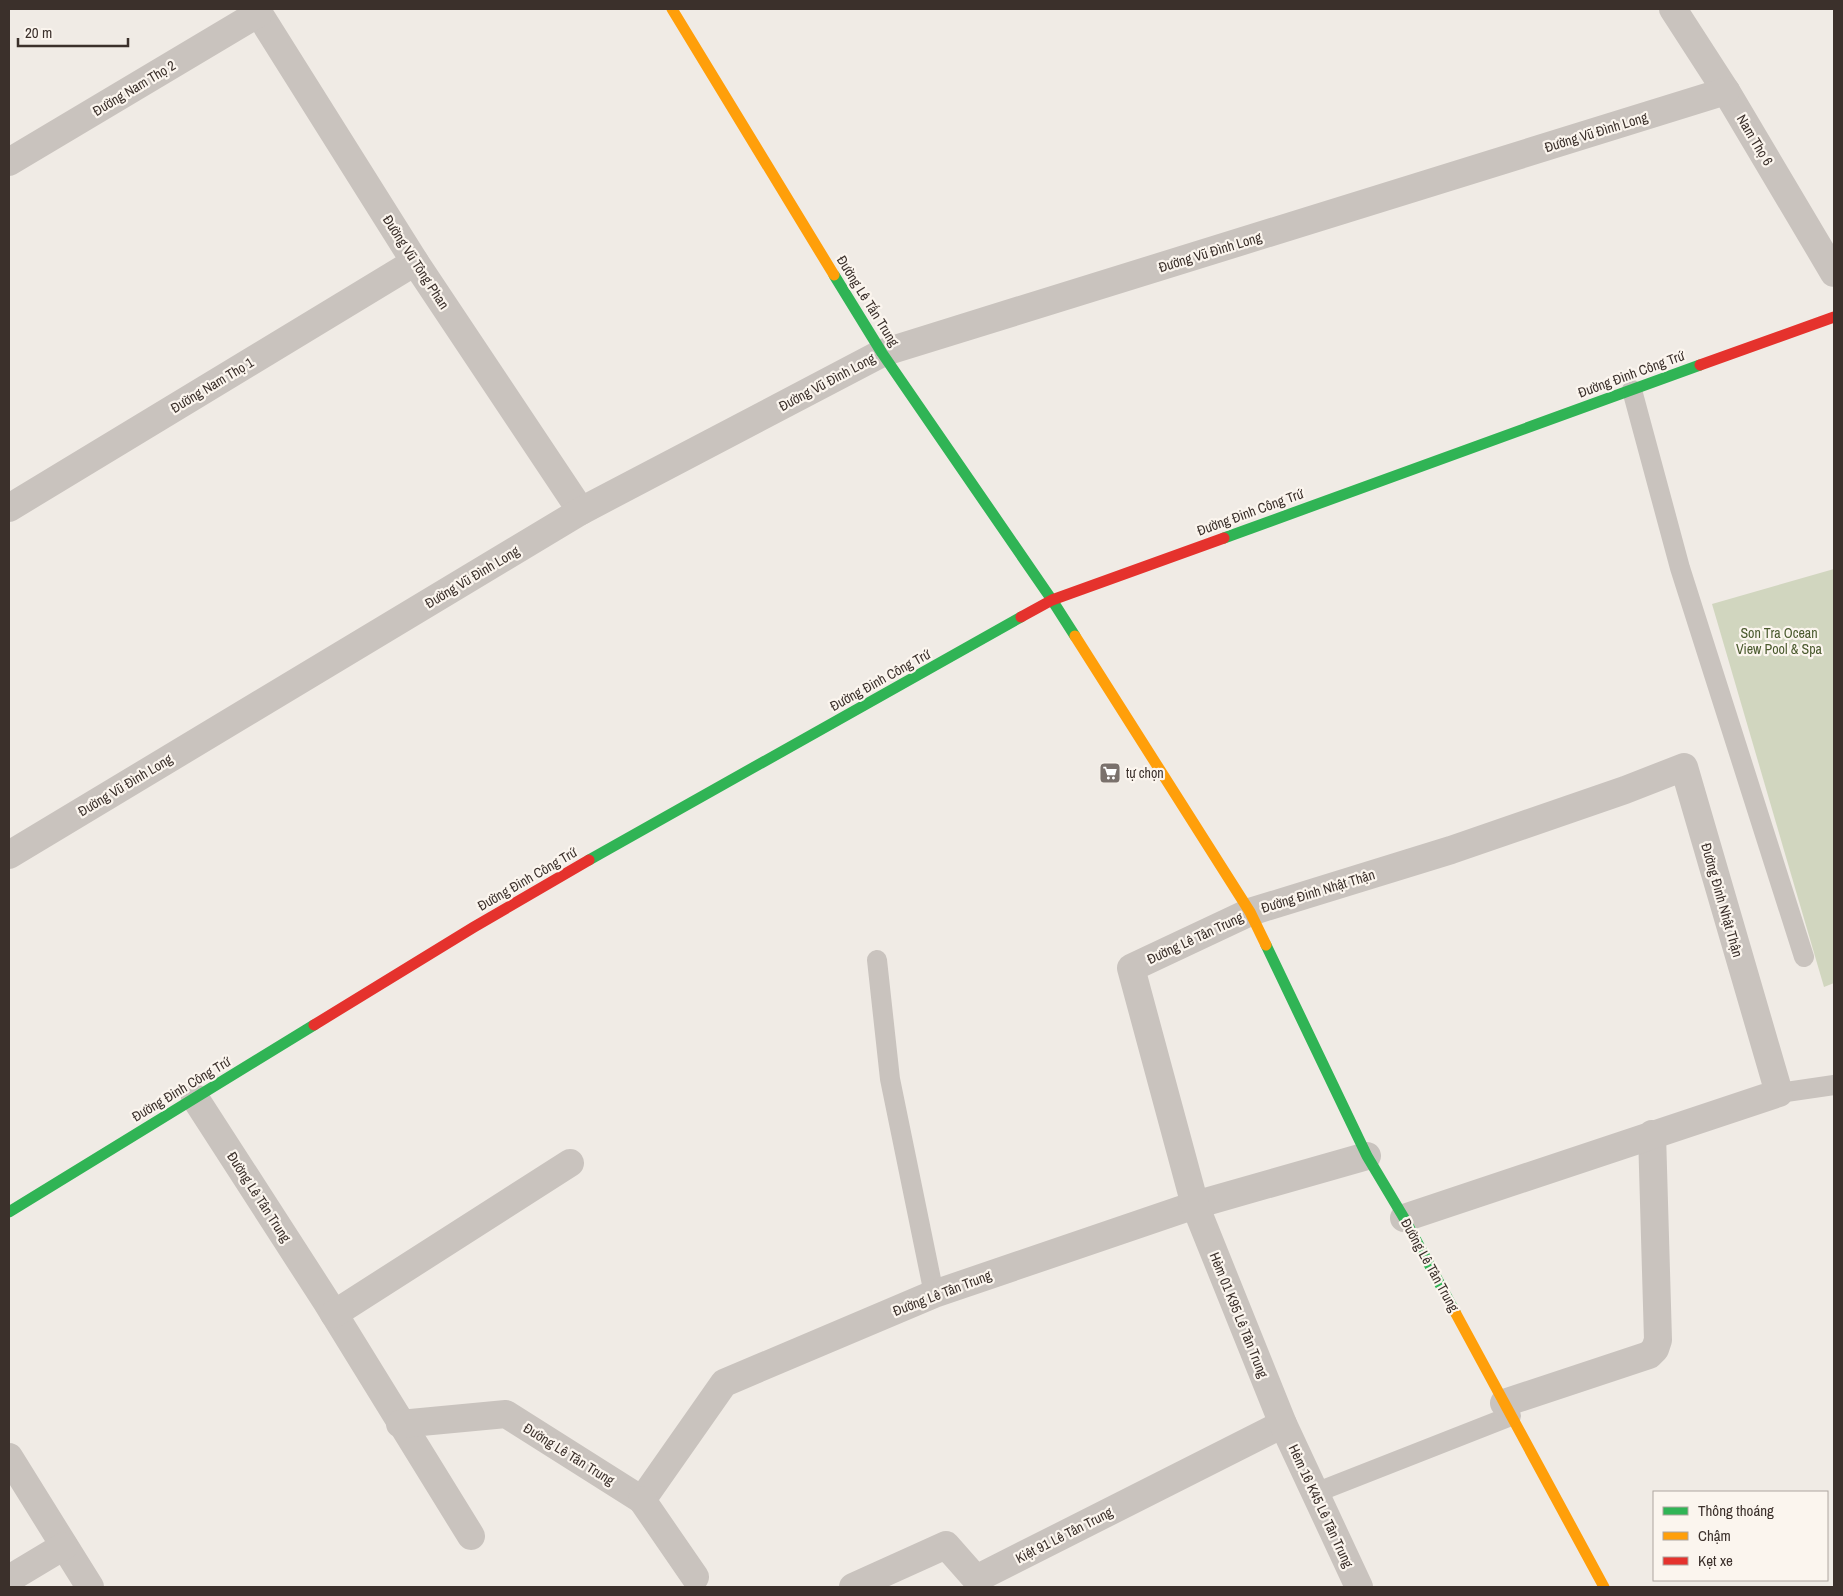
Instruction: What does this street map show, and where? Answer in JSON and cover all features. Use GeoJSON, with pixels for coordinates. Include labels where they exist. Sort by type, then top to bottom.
{"type":"FeatureCollection","features":[{"type":"Feature","properties":{"kind":"street","name":"Đường Lê Tấn Trung"},"geometry":{"type":"LineString","coordinates":[[672,9],[882,353],[1052,600]]}},
{"type":"Feature","properties":{"kind":"street","name":"Nam Thọ 6"},"geometry":{"type":"LineString","coordinates":[[1673,9],[1726,92],[1834,274]]}},
{"type":"Feature","properties":{"kind":"street","name":"Đường Nam Thọ 2"},"geometry":{"type":"LineString","coordinates":[[9,162],[258,11]]}},
{"type":"Feature","properties":{"kind":"street","name":"Đường Vũ Tông Phan"},"geometry":{"type":"LineString","coordinates":[[258,11],[416,262],[580,512]]}},
{"type":"Feature","properties":{"kind":"street","name":"Đường Vũ Đình Long"},"geometry":{"type":"LineString","coordinates":[[9,855],[580,512],[882,353],[1726,92]]}},
{"type":"Feature","properties":{"kind":"street","name":"Đường Nam Thọ 1"},"geometry":{"type":"LineString","coordinates":[[9,508],[416,262]]}},
{"type":"Feature","properties":{"kind":"street","name":"Đường Đinh Công Trứ"},"geometry":{"type":"LineString","coordinates":[[9,1212],[474,927],[1052,600],[1834,317]]}},
{"type":"Feature","properties":{"kind":"street","name":"Đường Lê Tân Trung"},"geometry":{"type":"LineString","coordinates":[[1052,600],[1250,912],[1367,1156],[1404,1218],[1604,1587]]}},
{"type":"Feature","properties":{"kind":"street","name":"Đường Đinh Nhật Thận"},"geometry":{"type":"LineString","coordinates":[[1250,912],[1452,850],[1616,793],[1684,767],[1779,1093]]}},
{"type":"Feature","properties":{"kind":"street","name":"Đường Lê Tân Trung"},"geometry":{"type":"LineString","coordinates":[[400,1424],[506,1414],[642,1500],[724,1382],[934,1294],[1195,1205],[1131,968],[1250,912]]}},
{"type":"Feature","properties":{"kind":"street"},"geometry":{"type":"LineString","coordinates":[[1404,1218],[1779,1093]]}},
{"type":"Feature","properties":{"kind":"street","name":"Đường Lê Tân Trung"},"geometry":{"type":"LineString","coordinates":[[195,1098],[334,1314],[400,1424],[471,1536]]}},
{"type":"Feature","properties":{"kind":"street"},"geometry":{"type":"LineString","coordinates":[[1508,1409],[1649,1355],[1655,1349],[1658,1340],[1652,1134]]}},
{"type":"Feature","properties":{"kind":"street"},"geometry":{"type":"LineString","coordinates":[[1195,1205],[1367,1156]]}},
{"type":"Feature","properties":{"kind":"street"},"geometry":{"type":"LineString","coordinates":[[334,1314],[570,1162]]}},
{"type":"Feature","properties":{"kind":"street","name":"Hẻm 01 K95 Lê Tân Trung"},"geometry":{"type":"LineString","coordinates":[[1195,1205],[1283,1424]]}},
{"type":"Feature","properties":{"kind":"street","name":"Hẻm 16 K45 Lê Tân Trung"},"geometry":{"type":"LineString","coordinates":[[1283,1424],[1359,1587]]}},
{"type":"Feature","properties":{"kind":"street","name":"Kiệt 91 Lê Tân Trung"},"geometry":{"type":"LineString","coordinates":[[853,1587],[946,1545],[976,1579],[1283,1424]]}},
{"type":"Feature","properties":{"kind":"street"},"geometry":{"type":"LineString","coordinates":[[9,1458],[90,1587]]}},
{"type":"Feature","properties":{"kind":"street"},"geometry":{"type":"LineString","coordinates":[[642,1500],[695,1577]]}},
{"type":"Feature","properties":{"kind":"street"},"geometry":{"type":"LineString","coordinates":[[9,1579],[64,1546]]}},
{"type":"Feature","properties":{"kind":"lane"},"geometry":{"type":"LineString","coordinates":[[1632,390],[1680,568],[1804,957]]}},
{"type":"Feature","properties":{"kind":"lane"},"geometry":{"type":"LineString","coordinates":[[877,960],[890,1079],[934,1294]]}},
{"type":"Feature","properties":{"kind":"lane"},"geometry":{"type":"LineString","coordinates":[[1779,1093],[1834,1085]]}},
{"type":"Feature","properties":{"kind":"lane"},"geometry":{"type":"LineString","coordinates":[[1315,1493],[1508,1409]]}},
{"type":"Feature","properties":{"kind":"green space","name":"Son Tra Ocean View Pool & Spa"},"geometry":{"type":"Polygon","coordinates":[[[1834,569],[1834,983],[1824,987],[1712,604],[1834,569]]]}},
{"type":"Feature","properties":{"kind":"traffic: fast"},"geometry":{"type":"LineString","coordinates":[[834,275],[882,353],[1075,636]]}},
{"type":"Feature","properties":{"kind":"traffic: fast"},"geometry":{"type":"LineString","coordinates":[[1224,538],[1700,365]]}},
{"type":"Feature","properties":{"kind":"traffic: fast"},"geometry":{"type":"LineString","coordinates":[[589,860],[1021,617]]}},
{"type":"Feature","properties":{"kind":"traffic: fast"},"geometry":{"type":"LineString","coordinates":[[1266,945],[1367,1156],[1404,1218],[1455,1312]]}},
{"type":"Feature","properties":{"kind":"traffic: fast"},"geometry":{"type":"LineString","coordinates":[[9,1212],[314,1025]]}},
{"type":"Feature","properties":{"kind":"traffic: slow"},"geometry":{"type":"LineString","coordinates":[[672,9],[834,275]]}},
{"type":"Feature","properties":{"kind":"traffic: slow"},"geometry":{"type":"LineString","coordinates":[[1075,636],[1250,912],[1266,945]]}},
{"type":"Feature","properties":{"kind":"traffic: slow"},"geometry":{"type":"LineString","coordinates":[[1455,1312],[1604,1587]]}},
{"type":"Feature","properties":{"kind":"traffic: jam"},"geometry":{"type":"LineString","coordinates":[[1700,365],[1834,317]]}},
{"type":"Feature","properties":{"kind":"traffic: jam"},"geometry":{"type":"LineString","coordinates":[[1021,617],[1052,600],[1224,538]]}},
{"type":"Feature","properties":{"kind":"traffic: jam"},"geometry":{"type":"LineString","coordinates":[[314,1025],[474,927],[589,860]]}},
{"type":"Feature","properties":{"kind":"place","name":"tự chọn"},"geometry":{"type":"Point","coordinates":[1110,773]}}]}
